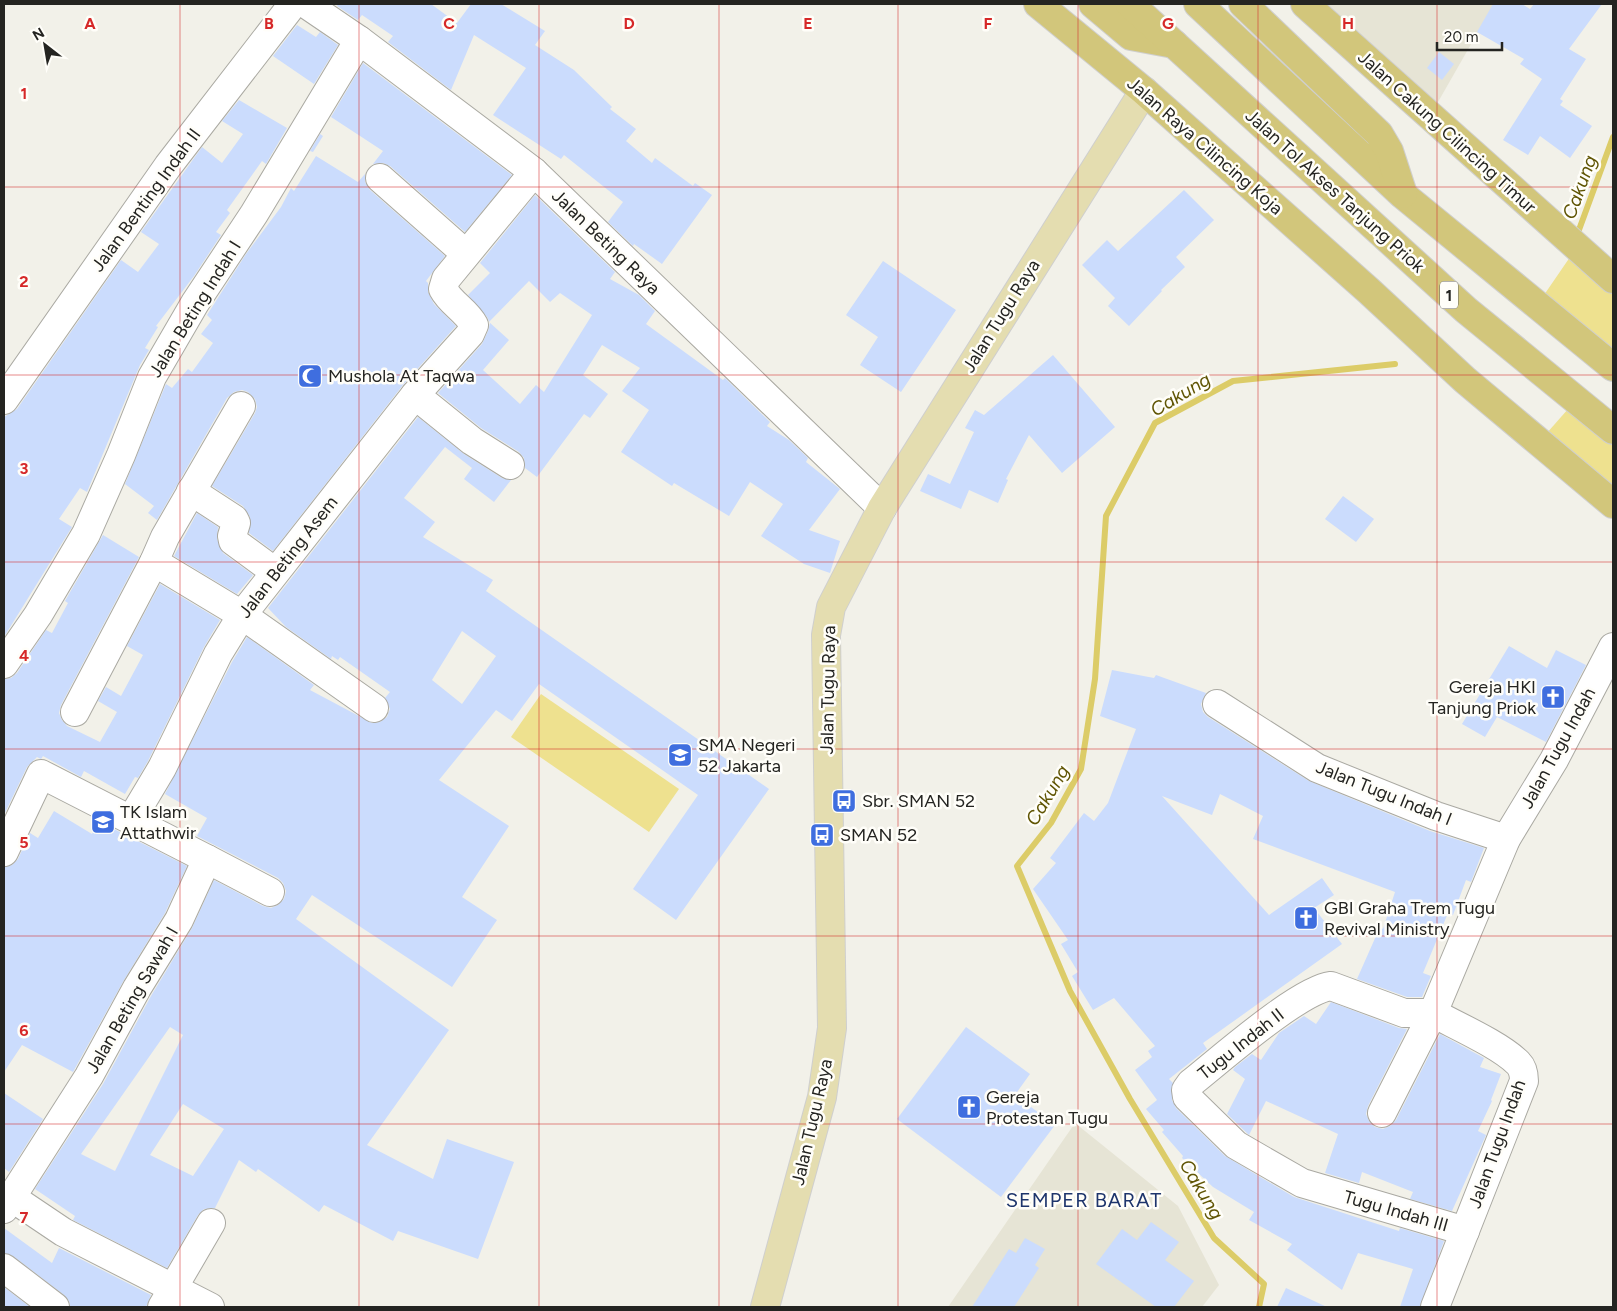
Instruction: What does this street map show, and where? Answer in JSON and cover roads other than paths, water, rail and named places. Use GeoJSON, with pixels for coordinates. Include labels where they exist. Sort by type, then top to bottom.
{"type":"FeatureCollection","features":[{"type":"Feature","properties":{"kind":"highway","name":"Jalan Raya Cilincing Koja"},"geometry":{"type":"LineString","coordinates":[[1038,4],[1144,91],[1370,291],[1465,380],[1613,504]]}},
{"type":"Feature","properties":{"kind":"highway"},"geometry":{"type":"LineString","coordinates":[[1093,4],[1131,36],[1174,44]]}},
{"type":"Feature","properties":{"kind":"highway","name":"Jalan Tol Akses Tanjung Priok"},"geometry":{"type":"LineString","coordinates":[[1130,4],[1466,310],[1613,430]]}},
{"type":"Feature","properties":{"kind":"highway"},"geometry":{"type":"LineString","coordinates":[[1198,4],[1403,195],[1613,366]]}},
{"type":"Feature","properties":{"kind":"highway"},"geometry":{"type":"LineString","coordinates":[[1243,4],[1379,134],[1389,152],[1403,195]]}},
{"type":"Feature","properties":{"kind":"highway","name":"Jalan Cakung Cilincing Timur"},"geometry":{"type":"LineString","coordinates":[[1305,4],[1556,230],[1611,277]]}},
{"type":"Feature","properties":{"kind":"main road","name":"Jalan Tugu Raya"},"geometry":{"type":"LineString","coordinates":[[764,1307],[822,1097],[832,1028],[826,635],[831,607],[882,508],[1144,91]]}},
{"type":"Feature","properties":{"kind":"street","name":"Jalan Benting Indah II"},"geometry":{"type":"LineString","coordinates":[[4,400],[168,166],[293,4]]}},
{"type":"Feature","properties":{"kind":"street","name":"Jalan Beting Raya"},"geometry":{"type":"LineString","coordinates":[[306,4],[359,40],[534,172],[882,508]]}},
{"type":"Feature","properties":{"kind":"street","name":"Jalan Beting Indah I"},"geometry":{"type":"LineString","coordinates":[[4,664],[38,615],[86,534],[122,454],[152,377],[195,303],[254,214],[359,40]]}},
{"type":"Feature","properties":{"kind":"street","name":"Jalan Beting Asem"},"geometry":{"type":"LineString","coordinates":[[131,820],[162,768],[218,654],[242,615],[274,571],[415,395],[470,334],[474,326],[468,315],[449,300],[443,289],[446,280],[534,172]]}},
{"type":"Feature","properties":{"kind":"street"},"geometry":{"type":"LineString","coordinates":[[380,178],[466,254]]}},
{"type":"Feature","properties":{"kind":"street"},"geometry":{"type":"LineString","coordinates":[[415,395],[472,440],[510,465]]}},
{"type":"Feature","properties":{"kind":"street"},"geometry":{"type":"LineString","coordinates":[[75,712],[154,562],[165,537],[241,406]]}},
{"type":"Feature","properties":{"kind":"street"},"geometry":{"type":"LineString","coordinates":[[191,491],[234,519],[236,523],[232,536],[233,541],[274,571]]}},
{"type":"Feature","properties":{"kind":"street"},"geometry":{"type":"LineString","coordinates":[[154,562],[242,615],[374,708]]}},
{"type":"Feature","properties":{"kind":"street","name":"Jalan Tugu Indah"},"geometry":{"type":"LineString","coordinates":[[1436,1307],[1464,1230],[1524,1081],[1524,1072],[1518,1063],[1504,1053],[1433,1013],[1506,839],[1554,760],[1613,647]]}},
{"type":"Feature","properties":{"kind":"street","name":"Jalan Tugu Indah I"},"geometry":{"type":"LineString","coordinates":[[1217,704],[1317,768],[1436,816],[1506,839]]}},
{"type":"Feature","properties":{"kind":"street"},"geometry":{"type":"LineString","coordinates":[[4,852],[41,774],[270,892]]}},
{"type":"Feature","properties":{"kind":"street","name":"Jalan Beting Sawah I"},"geometry":{"type":"LineString","coordinates":[[7,1203],[89,1076],[136,988],[179,920],[207,859]]}},
{"type":"Feature","properties":{"kind":"street","name":"Tugu Indah II"},"geometry":{"type":"LineString","coordinates":[[1328,1191],[1302,1183],[1236,1145],[1187,1097],[1186,1090],[1190,1083],[1297,1000],[1322,987],[1331,986],[1404,1014],[1433,1013]]}},
{"type":"Feature","properties":{"kind":"street"},"geometry":{"type":"LineString","coordinates":[[1382,1113],[1433,1013]]}},
{"type":"Feature","properties":{"kind":"street","name":"Tugu Indah III"},"geometry":{"type":"LineString","coordinates":[[1328,1191],[1464,1230]]}},
{"type":"Feature","properties":{"kind":"street"},"geometry":{"type":"LineString","coordinates":[[7,1203],[63,1232],[167,1298],[210,1307]]}},
{"type":"Feature","properties":{"kind":"street"},"geometry":{"type":"LineString","coordinates":[[167,1298],[211,1223]]}},
{"type":"Feature","properties":{"kind":"street"},"geometry":{"type":"LineString","coordinates":[[4,1268],[56,1307]]}},
{"type":"Feature","properties":{"kind":"waterway","name":"Cakung"},"geometry":{"type":"LineString","coordinates":[[1576,238],[1613,137]]}},
{"type":"Feature","properties":{"kind":"waterway","name":"Cakung"},"geometry":{"type":"LineString","coordinates":[[1259,1307],[1264,1284],[1214,1238],[1130,1099],[1070,991],[1017,866],[1051,823],[1081,769],[1095,679],[1106,516],[1155,423],[1233,381],[1395,364]]}},
{"type":"Feature","properties":{"kind":"place","name":"Mushola At Taqwa"},"geometry":{"type":"Point","coordinates":[310,376]}},
{"type":"Feature","properties":{"kind":"place","name":"Gereja HKI Tanjung Priok"},"geometry":{"type":"Point","coordinates":[1553,697]}},
{"type":"Feature","properties":{"kind":"place","name":"SMA Negeri 52 Jakarta"},"geometry":{"type":"Point","coordinates":[680,755]}},
{"type":"Feature","properties":{"kind":"place","name":"Sbr. SMAN 52"},"geometry":{"type":"Point","coordinates":[844,801]}},
{"type":"Feature","properties":{"kind":"place","name":"TK Islam Attathwir"},"geometry":{"type":"Point","coordinates":[103,822]}},
{"type":"Feature","properties":{"kind":"place","name":"SMAN 52"},"geometry":{"type":"Point","coordinates":[822,835]}},
{"type":"Feature","properties":{"kind":"place","name":"GBI Graha Trem Tugu Revival Ministry"},"geometry":{"type":"Point","coordinates":[1306,918]}},
{"type":"Feature","properties":{"kind":"place","name":"Gereja Protestan Tugu"},"geometry":{"type":"Point","coordinates":[969,1107]}},
{"type":"Feature","properties":{"kind":"district","name":"SEMPER BARAT"},"geometry":{"type":"Point","coordinates":[1084,1200]}}]}
